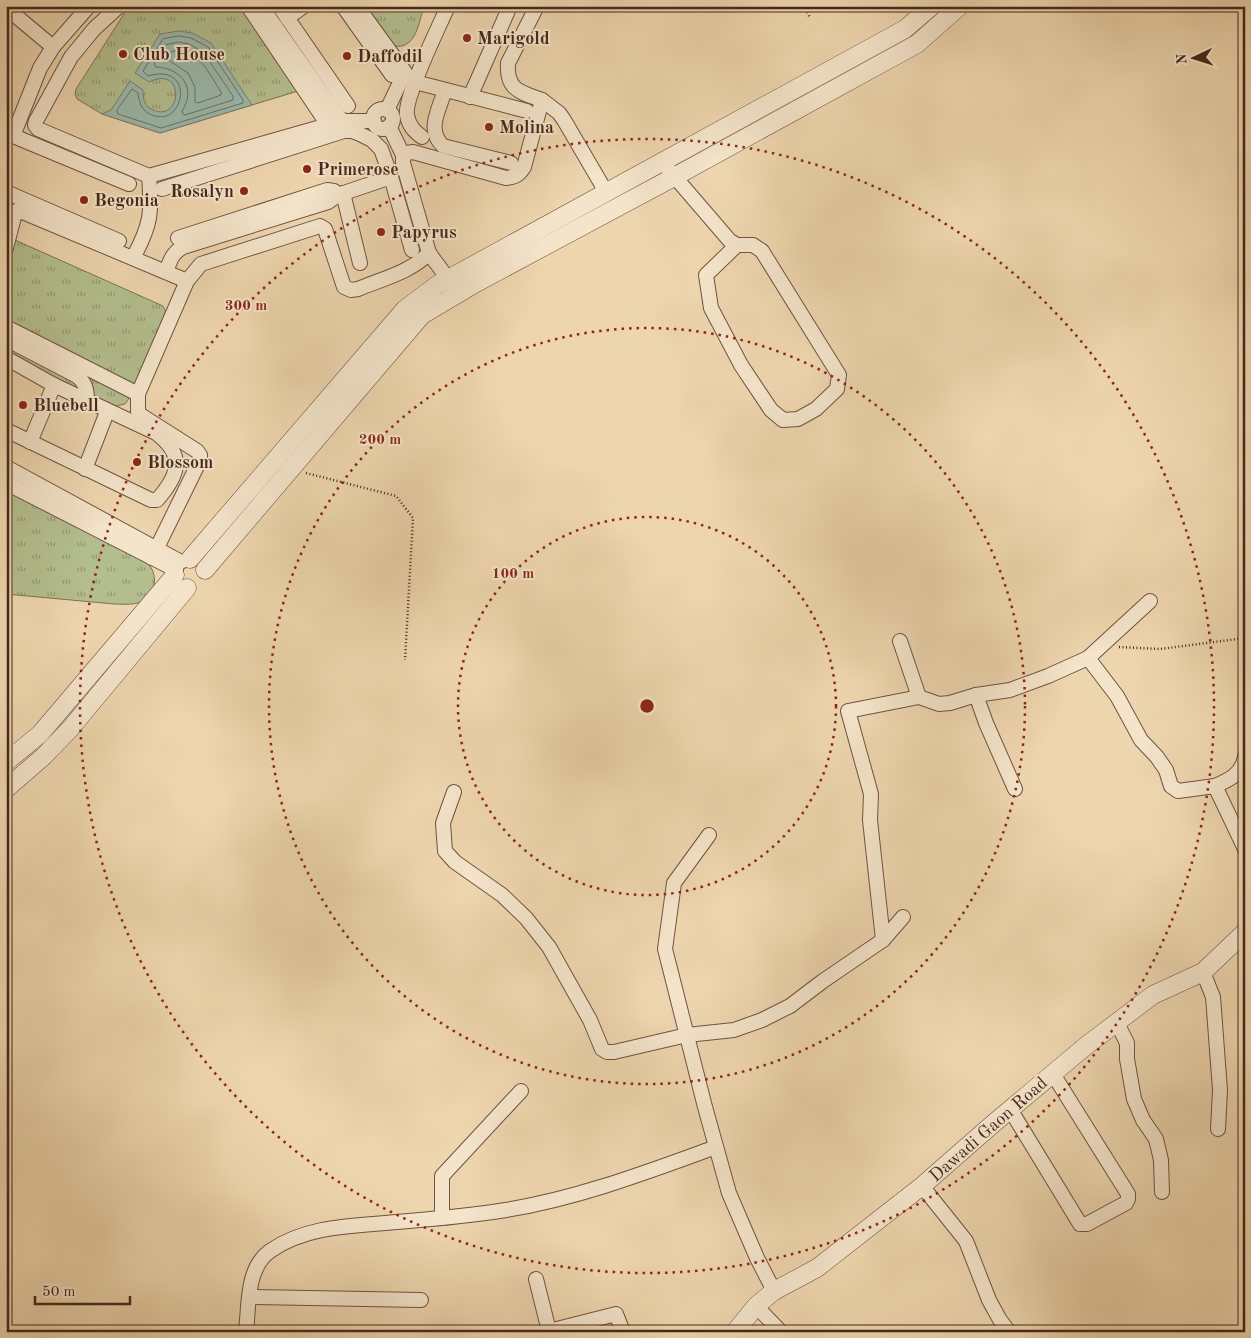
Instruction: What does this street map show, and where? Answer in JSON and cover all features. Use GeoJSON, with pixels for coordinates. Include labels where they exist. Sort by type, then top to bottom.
{"type":"FeatureCollection","features":[{"type":"Feature","properties":{"kind":"street"},"geometry":{"type":"LineString","coordinates":[[89,6],[53,47],[40,68],[10,135],[129,184]]}},
{"type":"Feature","properties":{"kind":"street"},"geometry":{"type":"LineString","coordinates":[[119,6],[94,29],[71,57],[35,125],[38,129],[149,176],[342,121],[374,121]]}},
{"type":"Feature","properties":{"kind":"street"},"geometry":{"type":"LineString","coordinates":[[248,6],[328,125]]}},
{"type":"Feature","properties":{"kind":"street"},"geometry":{"type":"LineString","coordinates":[[261,6],[342,121]]}},
{"type":"Feature","properties":{"kind":"street"},"geometry":{"type":"LineString","coordinates":[[304,6],[283,12],[348,106]]}},
{"type":"Feature","properties":{"kind":"street"},"geometry":{"type":"LineString","coordinates":[[343,6],[404,76],[445,90],[527,111]]}},
{"type":"Feature","properties":{"kind":"street"},"geometry":{"type":"LineString","coordinates":[[357,6],[404,76],[408,102],[406,114],[413,130],[422,137]]}},
{"type":"Feature","properties":{"kind":"street"},"geometry":{"type":"LineString","coordinates":[[404,76],[442,6]]}},
{"type":"Feature","properties":{"kind":"street"},"geometry":{"type":"LineString","coordinates":[[387,110],[404,76],[448,6]]}},
{"type":"Feature","properties":{"kind":"street"},"geometry":{"type":"LineString","coordinates":[[470,97],[510,6]]}},
{"type":"Feature","properties":{"kind":"street"},"geometry":{"type":"LineString","coordinates":[[537,6],[508,63],[510,81],[519,92],[542,100],[559,113],[606,192]]}},
{"type":"Feature","properties":{"kind":"street"},"geometry":{"type":"LineString","coordinates":[[6,762],[40,734],[180,566],[405,309],[437,285],[905,29],[932,6]]}},
{"type":"Feature","properties":{"kind":"street"},"geometry":{"type":"LineString","coordinates":[[180,566],[179,584],[187,588],[197,587],[201,584],[204,580],[205,570],[422,316],[459,293],[917,44],[960,6]]}},
{"type":"Feature","properties":{"kind":"street"},"geometry":{"type":"LineString","coordinates":[[10,11],[53,47]]}},
{"type":"Feature","properties":{"kind":"street"},"geometry":{"type":"LineString","coordinates":[[445,90],[433,130],[436,139],[443,146],[511,163]]}},
{"type":"Feature","properties":{"kind":"street"},"geometry":{"type":"LineString","coordinates":[[403,155],[413,152],[506,178],[512,177],[519,174],[524,167],[542,100]]}},
{"type":"Feature","properties":{"kind":"street"},"geometry":{"type":"LineString","coordinates":[[387,110],[378,110],[374,115],[374,121],[380,128],[389,126]]}},
{"type":"Feature","properties":{"kind":"street"},"geometry":{"type":"LineString","coordinates":[[387,110],[392,117],[389,126],[403,155],[403,164],[429,253],[459,293]]}},
{"type":"Feature","properties":{"kind":"street"},"geometry":{"type":"LineString","coordinates":[[162,189],[344,131],[352,131],[372,140],[381,149],[412,250]]}},
{"type":"Feature","properties":{"kind":"street"},"geometry":{"type":"LineString","coordinates":[[662,162],[730,241],[737,245],[753,245],[762,251],[839,375],[837,389],[816,409],[798,419],[783,420],[771,410],[742,365],[711,308],[706,274],[737,245]]}},
{"type":"Feature","properties":{"kind":"street"},"geometry":{"type":"LineString","coordinates":[[133,258],[150,220],[152,207],[149,176]]}},
{"type":"Feature","properties":{"kind":"street"},"geometry":{"type":"LineString","coordinates":[[166,272],[172,256],[183,247],[328,202],[340,194],[391,177]]}},
{"type":"Feature","properties":{"kind":"street"},"geometry":{"type":"LineString","coordinates":[[178,238],[327,190],[340,194],[360,263]]}},
{"type":"Feature","properties":{"kind":"street"},"geometry":{"type":"LineString","coordinates":[[6,192],[120,241]]}},
{"type":"Feature","properties":{"kind":"street"},"geometry":{"type":"LineString","coordinates":[[6,248],[15,213],[18,210],[187,281]]}},
{"type":"Feature","properties":{"kind":"street"},"geometry":{"type":"LineString","coordinates":[[155,554],[200,460],[200,455],[194,447],[142,416],[138,412],[138,394],[187,281],[201,264],[318,226],[325,229],[344,287],[350,290],[358,289],[411,268],[421,262],[429,253]]}},
{"type":"Feature","properties":{"kind":"street"},"geometry":{"type":"LineString","coordinates":[[6,327],[138,394]]}},
{"type":"Feature","properties":{"kind":"street"},"geometry":{"type":"LineString","coordinates":[[6,339],[83,380],[86,388],[87,402]]}},
{"type":"Feature","properties":{"kind":"street"},"geometry":{"type":"LineString","coordinates":[[6,358],[54,386],[156,433],[167,442],[176,457],[174,473],[158,500],[151,500],[6,430]]}},
{"type":"Feature","properties":{"kind":"street"},"geometry":{"type":"LineString","coordinates":[[30,442],[54,386]]}},
{"type":"Feature","properties":{"kind":"street"},"geometry":{"type":"LineString","coordinates":[[85,469],[107,412]]}},
{"type":"Feature","properties":{"kind":"street"},"geometry":{"type":"LineString","coordinates":[[6,467],[31,479],[155,554]]}},
{"type":"Feature","properties":{"kind":"street"},"geometry":{"type":"LineString","coordinates":[[24,492],[31,479]]}},
{"type":"Feature","properties":{"kind":"street"},"geometry":{"type":"LineString","coordinates":[[6,483],[180,566],[199,562],[205,570]]}},
{"type":"Feature","properties":{"kind":"street"},"geometry":{"type":"LineString","coordinates":[[6,789],[44,756],[70,729],[187,588]]}},
{"type":"Feature","properties":{"kind":"street"},"geometry":{"type":"LineString","coordinates":[[884,940],[870,820],[871,794],[848,711],[919,697],[938,704],[950,703],[976,695],[1010,690],[1088,658],[1150,601]]}},
{"type":"Feature","properties":{"kind":"street"},"geometry":{"type":"LineString","coordinates":[[900,641],[919,697]]}},
{"type":"Feature","properties":{"kind":"street"},"geometry":{"type":"LineString","coordinates":[[1088,658],[1117,696],[1141,740],[1166,770],[1171,786],[1178,790],[1215,786],[1233,778],[1244,765],[1245,757]]}},
{"type":"Feature","properties":{"kind":"street"},"geometry":{"type":"LineString","coordinates":[[976,695],[1015,789]]}},
{"type":"Feature","properties":{"kind":"street"},"geometry":{"type":"LineString","coordinates":[[1215,786],[1245,849]]}},
{"type":"Feature","properties":{"kind":"street"},"geometry":{"type":"LineString","coordinates":[[454,792],[443,823],[445,851],[454,862],[502,895],[532,925],[553,955],[590,1020],[602,1049],[606,1052],[614,1052],[687,1035],[734,1030],[762,1020],[790,1006],[884,940],[903,917]]}},
{"type":"Feature","properties":{"kind":"street"},"geometry":{"type":"LineString","coordinates":[[709,835],[674,883],[665,949],[729,1193],[756,1258],[774,1291]]}},
{"type":"Feature","properties":{"kind":"street","name":"Dawadi Gaon Road"},"geometry":{"type":"LineString","coordinates":[[735,1332],[756,1306],[774,1291],[817,1268],[922,1186],[1010,1109],[1116,1023],[1153,995],[1203,972],[1245,932]]}},
{"type":"Feature","properties":{"kind":"street"},"geometry":{"type":"LineString","coordinates":[[1203,972],[1213,997],[1220,1090],[1218,1129]]}},
{"type":"Feature","properties":{"kind":"street"},"geometry":{"type":"LineString","coordinates":[[1116,1023],[1127,1043],[1127,1059],[1134,1099],[1143,1120],[1156,1139],[1158,1146],[1161,1160],[1162,1192]]}},
{"type":"Feature","properties":{"kind":"street"},"geometry":{"type":"LineString","coordinates":[[1010,1109],[1080,1224],[1087,1224],[1126,1203],[1128,1194],[1052,1074]]}},
{"type":"Feature","properties":{"kind":"street"},"geometry":{"type":"LineString","coordinates":[[442,1218],[442,1176],[521,1091]]}},
{"type":"Feature","properties":{"kind":"street"},"geometry":{"type":"LineString","coordinates":[[246,1330],[252,1276],[260,1262],[269,1252],[294,1238],[328,1228],[507,1210],[570,1197],[716,1147]]}},
{"type":"Feature","properties":{"kind":"street"},"geometry":{"type":"LineString","coordinates":[[922,1186],[966,1241],[989,1300],[1009,1332]]}},
{"type":"Feature","properties":{"kind":"street"},"geometry":{"type":"LineString","coordinates":[[536,1279],[549,1331],[616,1314],[623,1332]]}},
{"type":"Feature","properties":{"kind":"street"},"geometry":{"type":"LineString","coordinates":[[250,1297],[421,1300]]}},
{"type":"Feature","properties":{"kind":"street"},"geometry":{"type":"LineString","coordinates":[[756,1306],[780,1332]]}},
{"type":"Feature","properties":{"kind":"path"},"geometry":{"type":"LineString","coordinates":[[804,6],[810,18]]}},
{"type":"Feature","properties":{"kind":"path"},"geometry":{"type":"LineString","coordinates":[[292,469],[396,496],[413,518],[405,660]]}},
{"type":"Feature","properties":{"kind":"path"},"geometry":{"type":"LineString","coordinates":[[1100,646],[1160,649],[1245,638]]}},
{"type":"Feature","properties":{"kind":"path"},"geometry":{"type":"LineString","coordinates":[[206,1332],[246,1330]]}},
{"type":"Feature","properties":{"kind":"green space"},"geometry":{"type":"Polygon","coordinates":[[[129,6],[247,6],[298,91],[160,133],[102,114],[77,99],[76,89],[129,6]]]}},
{"type":"Feature","properties":{"kind":"green space"},"geometry":{"type":"Polygon","coordinates":[[[363,6],[424,6],[418,27],[412,39],[407,44],[394,46],[363,6]]]}},
{"type":"Feature","properties":{"kind":"green space"},"geometry":{"type":"Polygon","coordinates":[[[6,236],[163,306],[166,312],[125,404],[116,406],[6,358],[6,236]]]}},
{"type":"Feature","properties":{"kind":"green space"},"geometry":{"type":"Polygon","coordinates":[[[6,491],[146,561],[154,575],[154,585],[149,595],[138,603],[114,604],[6,594],[6,491]]]}},
{"type":"Feature","properties":{"kind":"water"},"geometry":{"type":"Polygon","coordinates":[[[179,31],[192,33],[211,43],[252,105],[160,133],[102,114],[111,110],[130,81],[143,90],[145,102],[150,108],[163,112],[170,109],[176,94],[174,86],[169,81],[161,79],[149,82],[135,73],[160,34],[179,31]]]}},
{"type":"Feature","properties":{"kind":"place","name":"Marigold"},"geometry":{"type":"Point","coordinates":[467,38]}},
{"type":"Feature","properties":{"kind":"place","name":"Club House"},"geometry":{"type":"Point","coordinates":[123,54]}},
{"type":"Feature","properties":{"kind":"place","name":"Daffodil"},"geometry":{"type":"Point","coordinates":[347,56]}},
{"type":"Feature","properties":{"kind":"place","name":"Molina"},"geometry":{"type":"Point","coordinates":[489,127]}},
{"type":"Feature","properties":{"kind":"place","name":"Primerose"},"geometry":{"type":"Point","coordinates":[307,169]}},
{"type":"Feature","properties":{"kind":"place","name":"Rosalyn"},"geometry":{"type":"Point","coordinates":[244,191]}},
{"type":"Feature","properties":{"kind":"place","name":"Begonia"},"geometry":{"type":"Point","coordinates":[84,200]}},
{"type":"Feature","properties":{"kind":"place","name":"Papyrus"},"geometry":{"type":"Point","coordinates":[381,232]}},
{"type":"Feature","properties":{"kind":"place","name":"Bluebell"},"geometry":{"type":"Point","coordinates":[23,405]}},
{"type":"Feature","properties":{"kind":"place","name":"Blossom"},"geometry":{"type":"Point","coordinates":[137,462]}}]}
